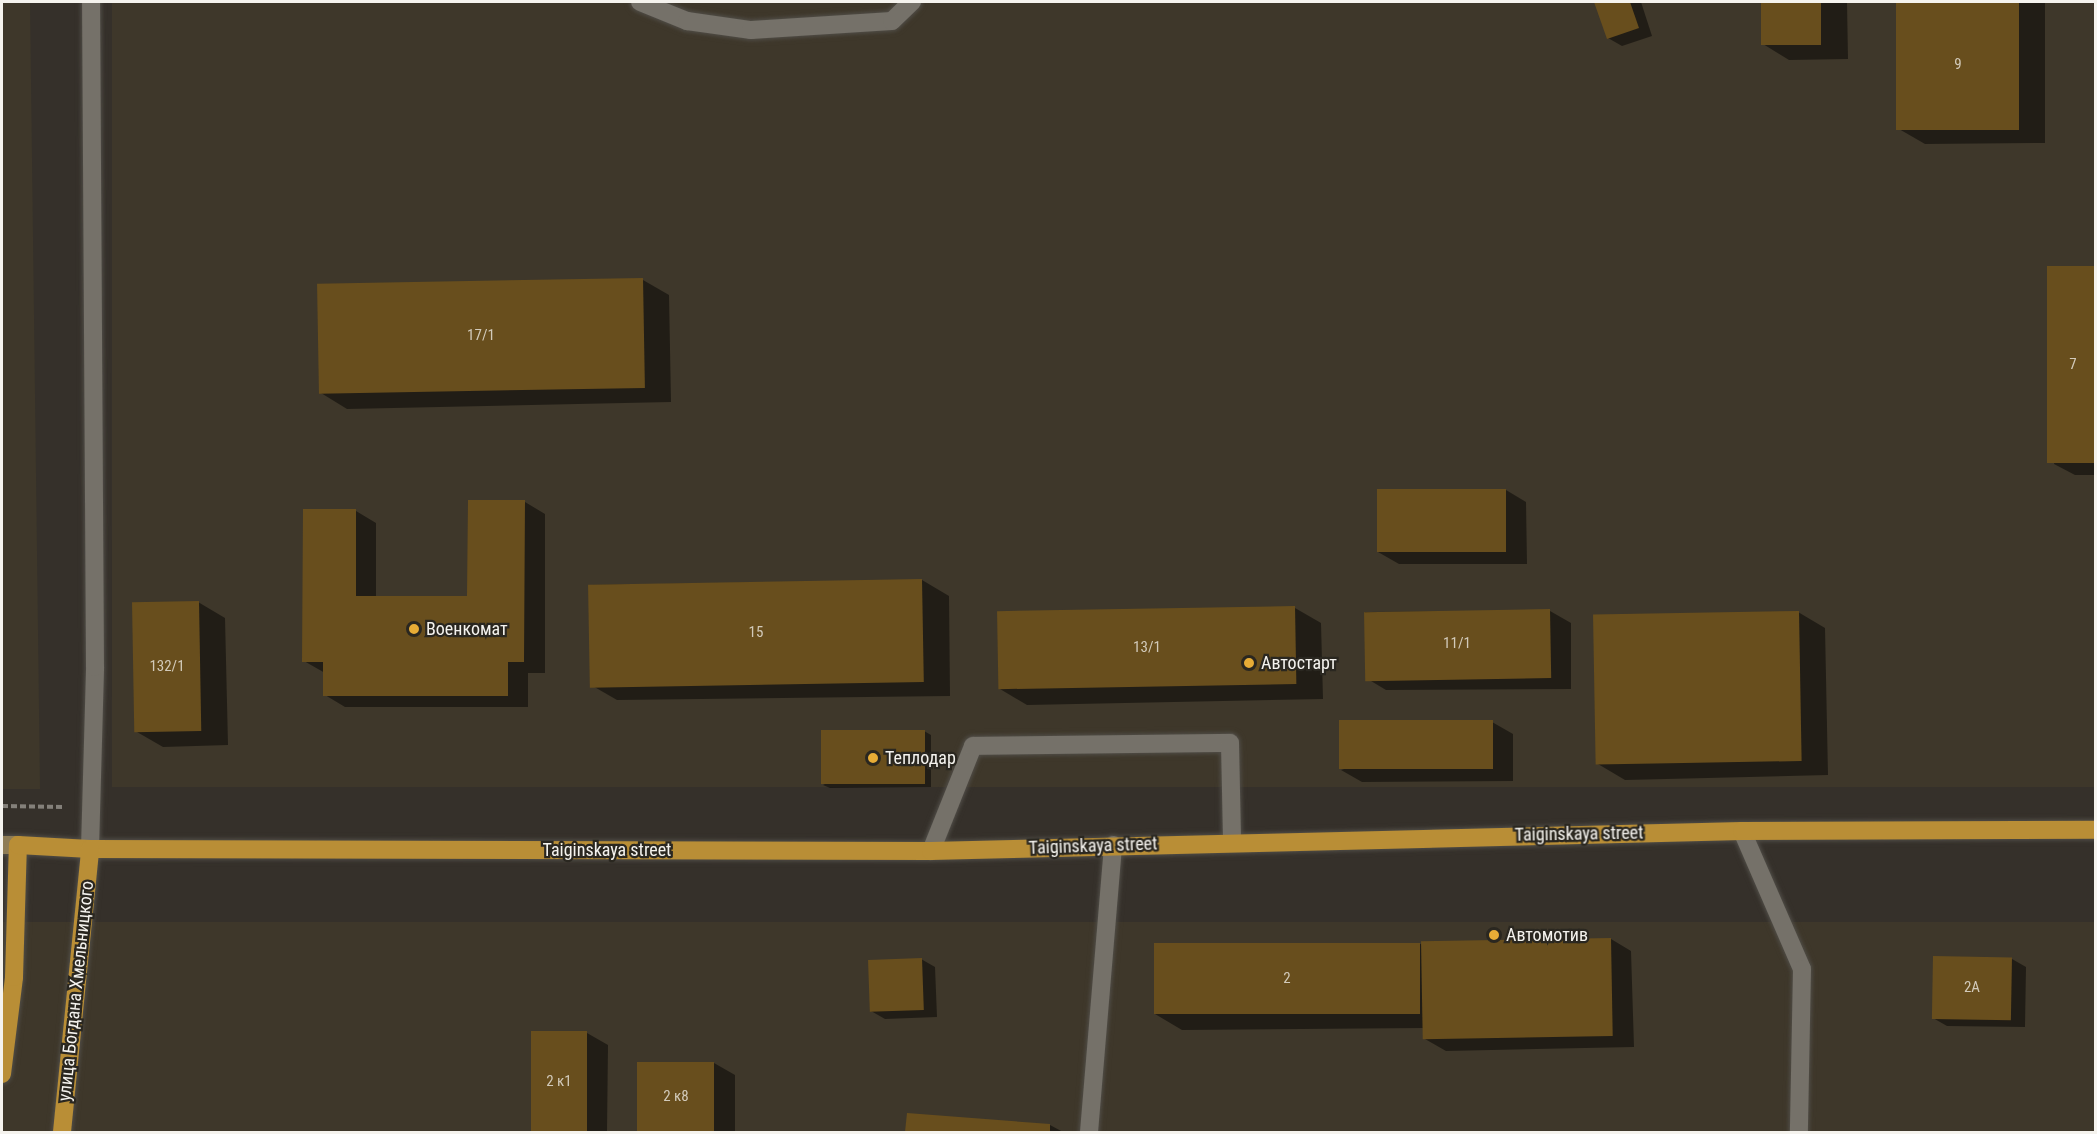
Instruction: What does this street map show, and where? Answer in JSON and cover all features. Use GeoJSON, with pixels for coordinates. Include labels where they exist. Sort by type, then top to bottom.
{"type":"FeatureCollection","features":[{"type":"Feature","properties":{"kind":"highway","name":"Taiginskaya street"},"geometry":{"type":"LineString","coordinates":[[10,845],[90,849],[931,851],[1232,841],[1742,831],[2096,830]]}},
{"type":"Feature","properties":{"kind":"highway"},"geometry":{"type":"LineString","coordinates":[[2,1074],[14,977],[10,845]]}},
{"type":"Feature","properties":{"kind":"highway","name":"улица Богдана Хмельницкого"},"geometry":{"type":"LineString","coordinates":[[62,1132],[90,849]]}},
{"type":"Feature","properties":{"kind":"street"},"geometry":{"type":"LineString","coordinates":[[90,849],[95,655],[91,2]]}},
{"type":"Feature","properties":{"kind":"street"},"geometry":{"type":"LineString","coordinates":[[640,2],[687,21],[751,30],[892,21],[912,2]]}},
{"type":"Feature","properties":{"kind":"street"},"geometry":{"type":"LineString","coordinates":[[931,851],[973,746],[1230,742],[1232,841]]}},
{"type":"Feature","properties":{"kind":"street"},"geometry":{"type":"LineString","coordinates":[[1742,831],[1802,969],[1799,1132]]}},
{"type":"Feature","properties":{"kind":"street"},"geometry":{"type":"LineString","coordinates":[[1089,1132],[1113,845]]}},
{"type":"Feature","properties":{"kind":"path"},"geometry":{"type":"LineString","coordinates":[[2,806],[91,807]]}},
{"type":"Feature","properties":{"kind":"shaded area"},"geometry":{"type":"Polygon","coordinates":[[[2,2],[30,2],[40,789],[2,789],[2,2]]]}},
{"type":"Feature","properties":{"kind":"shaded area"},"geometry":{"type":"Polygon","coordinates":[[[112,2],[2095,2],[2095,787],[112,787],[112,2]]]}},
{"type":"Feature","properties":{"kind":"shaded area"},"geometry":{"type":"Polygon","coordinates":[[[2,922],[2095,922],[2095,1132],[2,1132],[2,922]]]}},
{"type":"Feature","properties":{"kind":"building"},"geometry":{"type":"Polygon","coordinates":[[[1594,2],[1630,2],[1639,28],[1607,39],[1594,2]]]}},
{"type":"Feature","properties":{"kind":"building"},"geometry":{"type":"Polygon","coordinates":[[[1761,2],[1821,2],[1821,45],[1761,45],[1761,2]]]}},
{"type":"Feature","properties":{"kind":"building"},"geometry":{"type":"Polygon","coordinates":[[[1896,2],[2019,2],[2019,130],[1896,130],[1896,2]]]}},
{"type":"Feature","properties":{"kind":"building"},"geometry":{"type":"Polygon","coordinates":[[[2047,266],[2096,266],[2096,463],[2047,463],[2047,266]]]}},
{"type":"Feature","properties":{"kind":"building"},"geometry":{"type":"Polygon","coordinates":[[[643,278],[645,388],[319,394],[317,284],[643,278]]]}},
{"type":"Feature","properties":{"kind":"building"},"geometry":{"type":"Polygon","coordinates":[[[1377,489],[1506,489],[1506,552],[1377,552],[1377,489]]]}},
{"type":"Feature","properties":{"kind":"building","name":"Военкомат"},"geometry":{"type":"Polygon","coordinates":[[[468,500],[525,500],[524,662],[508,662],[508,696],[323,696],[323,662],[302,662],[303,509],[356,509],[356,596],[467,596],[468,500]]]}},
{"type":"Feature","properties":{"kind":"building"},"geometry":{"type":"Polygon","coordinates":[[[922,579],[924,682],[590,688],[588,585],[922,579]]]}},
{"type":"Feature","properties":{"kind":"building"},"geometry":{"type":"Polygon","coordinates":[[[199,601],[201,731],[134,732],[132,602],[199,601]]]}},
{"type":"Feature","properties":{"kind":"building"},"geometry":{"type":"Polygon","coordinates":[[[1295,606],[1296,684],[998,689],[997,611],[1295,606]]]}},
{"type":"Feature","properties":{"kind":"building"},"geometry":{"type":"Polygon","coordinates":[[[1550,609],[1551,678],[1365,681],[1364,612],[1550,609]]]}},
{"type":"Feature","properties":{"kind":"building"},"geometry":{"type":"Polygon","coordinates":[[[1799,611],[1802,761],[1596,765],[1593,615],[1799,611]]]}},
{"type":"Feature","properties":{"kind":"building"},"geometry":{"type":"Polygon","coordinates":[[[1339,720],[1493,720],[1493,769],[1339,769],[1339,720]]]}},
{"type":"Feature","properties":{"kind":"building","name":"Теплодар"},"geometry":{"type":"Polygon","coordinates":[[[821,730],[925,730],[925,784],[821,784],[821,730]]]}},
{"type":"Feature","properties":{"kind":"building"},"geometry":{"type":"Polygon","coordinates":[[[1611,938],[1613,1036],[1423,1039],[1421,941],[1611,938]]]}},
{"type":"Feature","properties":{"kind":"building"},"geometry":{"type":"Polygon","coordinates":[[[1154,943],[1420,943],[1420,1014],[1154,1014],[1154,943]]]}},
{"type":"Feature","properties":{"kind":"building"},"geometry":{"type":"Polygon","coordinates":[[[1933,956],[2012,957],[2011,1020],[1932,1019],[1933,956]]]}},
{"type":"Feature","properties":{"kind":"building"},"geometry":{"type":"Polygon","coordinates":[[[922,958],[924,1010],[870,1012],[868,960],[922,958]]]}},
{"type":"Feature","properties":{"kind":"building"},"geometry":{"type":"Polygon","coordinates":[[[531,1031],[587,1031],[587,1132],[531,1132],[531,1031]]]}},
{"type":"Feature","properties":{"kind":"building"},"geometry":{"type":"Polygon","coordinates":[[[637,1062],[714,1062],[714,1132],[637,1132],[637,1062]]]}},
{"type":"Feature","properties":{"kind":"building"},"geometry":{"type":"Polygon","coordinates":[[[907,1113],[1050,1124],[1050,1132],[905,1132],[907,1113]]]}},
{"type":"Feature","properties":{"kind":"place","name":"Военкомат"},"geometry":{"type":"Point","coordinates":[414,629]}},
{"type":"Feature","properties":{"kind":"place","name":"Автостарт"},"geometry":{"type":"Point","coordinates":[1249,663]}},
{"type":"Feature","properties":{"kind":"place","name":"Теплодар"},"geometry":{"type":"Point","coordinates":[873,758]}},
{"type":"Feature","properties":{"kind":"place","name":"Автомотив"},"geometry":{"type":"Point","coordinates":[1494,935]}}]}
